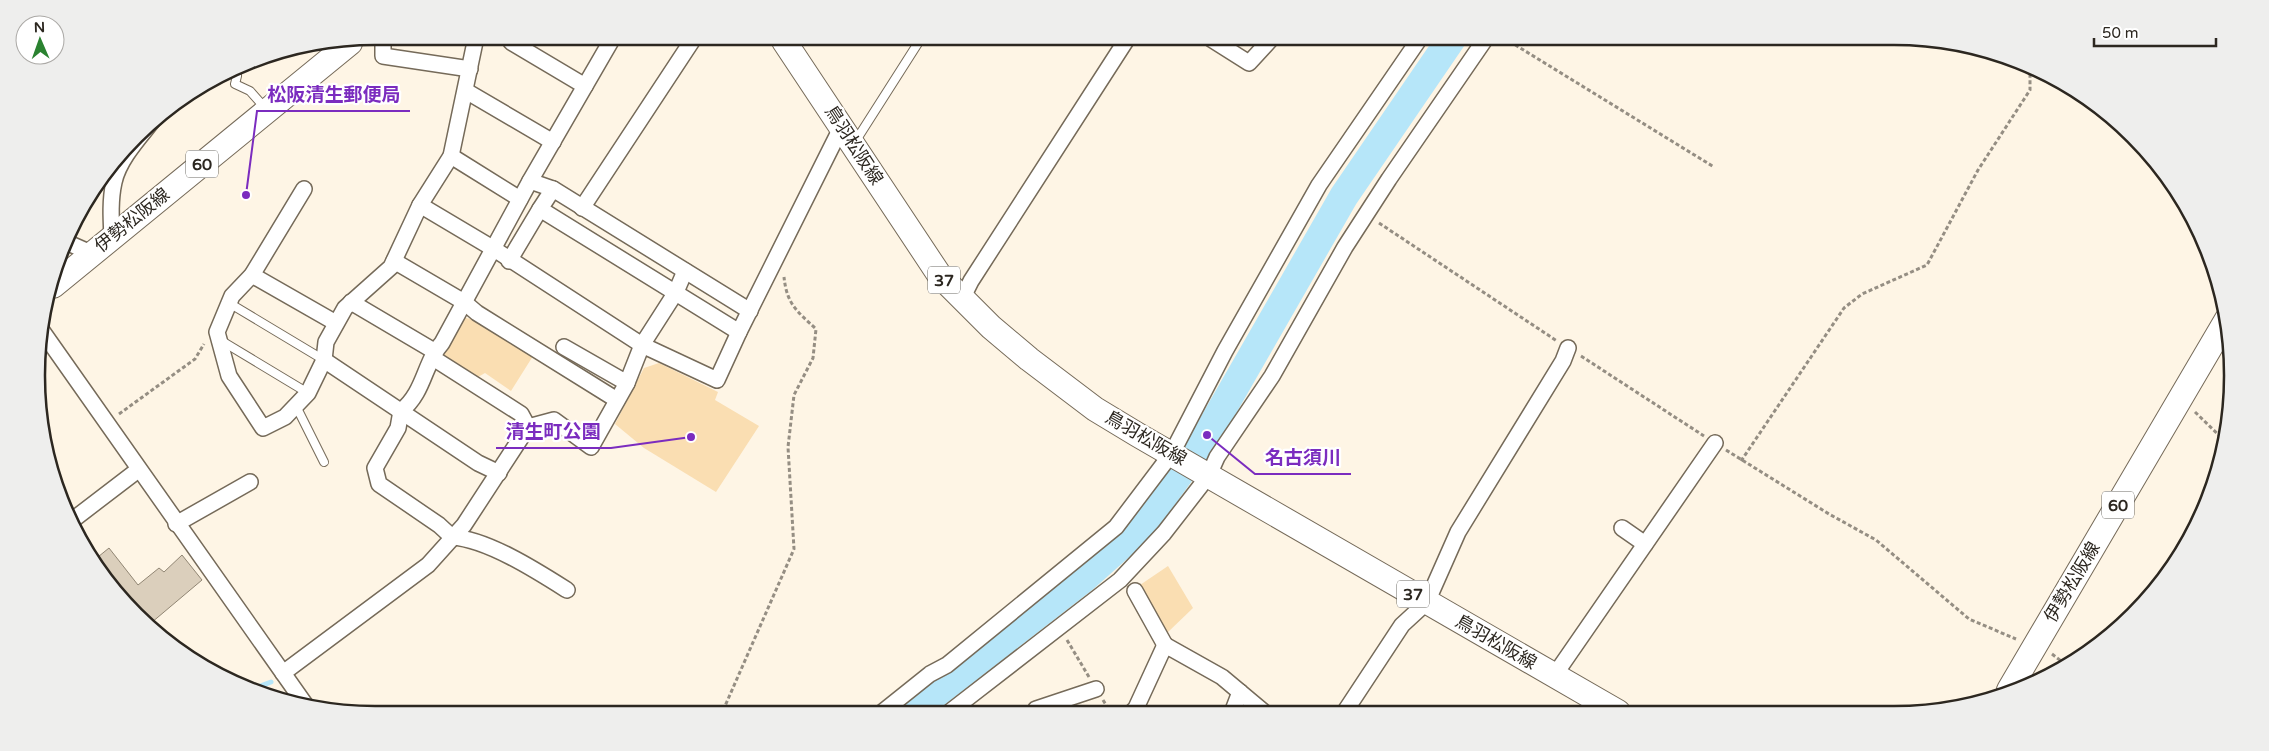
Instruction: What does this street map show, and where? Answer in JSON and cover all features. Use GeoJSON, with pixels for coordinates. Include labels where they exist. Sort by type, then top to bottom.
{"type":"FeatureCollection","features":[{"type":"Feature","properties":{"kind":"main road","name":"鳥羽松阪線"},"geometry":{"type":"LineString","coordinates":[[787,45],[940,276],[991,327],[1029,359],[1095,409],[1607,706]]}},
{"type":"Feature","properties":{"kind":"main road","name":"伊勢松阪線"},"geometry":{"type":"LineString","coordinates":[[59,281],[344,47]]}},
{"type":"Feature","properties":{"kind":"main road","name":"伊勢松阪線"},"geometry":{"type":"LineString","coordinates":[[2013,684],[2221,330]]}},
{"type":"Feature","properties":{"kind":"street"},"geometry":{"type":"LineString","coordinates":[[383,45],[383,56],[470,69]]}},
{"type":"Feature","properties":{"kind":"street"},"geometry":{"type":"LineString","coordinates":[[304,189],[252,275],[232,296],[218,336],[229,376],[263,428],[285,417],[308,393],[324,360],[326,342],[345,308],[391,266],[394,261],[420,205],[451,156],[466,92],[474,45]]}},
{"type":"Feature","properties":{"kind":"street"},"geometry":{"type":"LineString","coordinates":[[516,45],[585,86]]}},
{"type":"Feature","properties":{"kind":"street"},"geometry":{"type":"LineString","coordinates":[[567,590],[524,564],[466,538],[452,537],[439,525],[379,484],[375,468],[398,428],[401,411],[413,402],[434,354],[442,343],[530,181],[609,45]]}},
{"type":"Feature","properties":{"kind":"street"},"geometry":{"type":"LineString","coordinates":[[582,208],[689,45]]}},
{"type":"Feature","properties":{"kind":"street"},"geometry":{"type":"LineString","coordinates":[[962,298],[1123,45]]}},
{"type":"Feature","properties":{"kind":"street"},"geometry":{"type":"LineString","coordinates":[[1221,45],[1249,63],[1266,45]]}},
{"type":"Feature","properties":{"kind":"street"},"geometry":{"type":"LineString","coordinates":[[890,706],[930,674],[947,665],[1116,527],[1172,453],[1225,351],[1319,185],[1415,45]]}},
{"type":"Feature","properties":{"kind":"street"},"geometry":{"type":"LineString","coordinates":[[957,706],[1120,580],[1164,533],[1209,475],[1217,457],[1272,376],[1345,247],[1389,179],[1481,45]]}},
{"type":"Feature","properties":{"kind":"street"},"geometry":{"type":"LineString","coordinates":[[466,92],[553,142]]}},
{"type":"Feature","properties":{"kind":"street"},"geometry":{"type":"LineString","coordinates":[[420,205],[494,249],[509,261],[642,345],[718,380],[739,332],[771,269],[848,135]]}},
{"type":"Feature","properties":{"kind":"street"},"geometry":{"type":"LineString","coordinates":[[451,156],[520,199]]}},
{"type":"Feature","properties":{"kind":"street"},"geometry":{"type":"LineString","coordinates":[[112,237],[111,200],[114,180],[123,162]]}},
{"type":"Feature","properties":{"kind":"street"},"geometry":{"type":"LineString","coordinates":[[530,181],[553,189],[750,311]]}},
{"type":"Feature","properties":{"kind":"street"},"geometry":{"type":"LineString","coordinates":[[509,261],[553,189]]}},
{"type":"Feature","properties":{"kind":"street"},"geometry":{"type":"LineString","coordinates":[[540,208],[739,332]]}},
{"type":"Feature","properties":{"kind":"street"},"geometry":{"type":"LineString","coordinates":[[72,245],[91,253]]}},
{"type":"Feature","properties":{"kind":"street"},"geometry":{"type":"LineString","coordinates":[[394,261],[464,302],[477,313],[617,400]]}},
{"type":"Feature","properties":{"kind":"street"},"geometry":{"type":"LineString","coordinates":[[283,673],[428,565],[464,525],[500,473],[528,427],[554,420],[591,447],[627,383],[642,345],[676,292],[684,271]]}},
{"type":"Feature","properties":{"kind":"street"},"geometry":{"type":"LineString","coordinates":[[252,275],[336,323]]}},
{"type":"Feature","properties":{"kind":"street"},"geometry":{"type":"LineString","coordinates":[[351,302],[434,354],[521,414],[528,427]]}},
{"type":"Feature","properties":{"kind":"street"},"geometry":{"type":"LineString","coordinates":[[47,339],[300,697]]}},
{"type":"Feature","properties":{"kind":"street"},"geometry":{"type":"LineString","coordinates":[[564,347],[627,383]]}},
{"type":"Feature","properties":{"kind":"street"},"geometry":{"type":"LineString","coordinates":[[1349,706],[1402,625],[1426,602],[1458,532],[1563,361],[1568,348]]}},
{"type":"Feature","properties":{"kind":"street"},"geometry":{"type":"LineString","coordinates":[[324,360],[478,463],[500,473]]}},
{"type":"Feature","properties":{"kind":"street"},"geometry":{"type":"LineString","coordinates":[[1554,676],[1715,443]]}},
{"type":"Feature","properties":{"kind":"street"},"geometry":{"type":"LineString","coordinates":[[77,517],[138,470]]}},
{"type":"Feature","properties":{"kind":"street"},"geometry":{"type":"LineString","coordinates":[[176,524],[250,482]]}},
{"type":"Feature","properties":{"kind":"street"},"geometry":{"type":"LineString","coordinates":[[1622,528],[1645,544]]}},
{"type":"Feature","properties":{"kind":"street"},"geometry":{"type":"LineString","coordinates":[[1135,591],[1165,645],[1222,677],[1257,706]]}},
{"type":"Feature","properties":{"kind":"street"},"geometry":{"type":"LineString","coordinates":[[1137,706],[1165,645]]}},
{"type":"Feature","properties":{"kind":"street"},"geometry":{"type":"LineString","coordinates":[[1042,706],[1096,689]]}},
{"type":"Feature","properties":{"kind":"street"},"geometry":{"type":"LineString","coordinates":[[1235,706],[1240,692]]}},
{"type":"Feature","properties":{"kind":"lane"},"geometry":{"type":"LineString","coordinates":[[848,135],[916,45]]}},
{"type":"Feature","properties":{"kind":"lane"},"geometry":{"type":"LineString","coordinates":[[236,76],[235,84],[250,91],[267,111]]}},
{"type":"Feature","properties":{"kind":"lane"},"geometry":{"type":"LineString","coordinates":[[229,303],[324,360]]}},
{"type":"Feature","properties":{"kind":"lane"},"geometry":{"type":"LineString","coordinates":[[218,336],[308,393]]}},
{"type":"Feature","properties":{"kind":"lane"},"geometry":{"type":"LineString","coordinates":[[296,406],[324,462]]}},
{"type":"Feature","properties":{"kind":"path"},"geometry":{"type":"LineString","coordinates":[[1515,45],[1714,167]]}},
{"type":"Feature","properties":{"kind":"path"},"geometry":{"type":"LineString","coordinates":[[1741,461],[1844,308],[1862,294],[1927,265],[1978,170],[2030,90],[2030,74]]}},
{"type":"Feature","properties":{"kind":"path"},"geometry":{"type":"LineString","coordinates":[[725,706],[794,550],[788,447],[794,395],[814,358],[816,329],[793,308],[785,293],[784,277],[771,269]]}},
{"type":"Feature","properties":{"kind":"path"},"geometry":{"type":"LineString","coordinates":[[106,424],[196,360],[208,336],[218,336]]}},
{"type":"Feature","properties":{"kind":"path"},"geometry":{"type":"LineString","coordinates":[[2184,395],[2197,414],[2219,435]]}},
{"type":"Feature","properties":{"kind":"path"},"geometry":{"type":"LineString","coordinates":[[1059,626],[1107,706]]}},
{"type":"Feature","properties":{"kind":"shaded area"},"geometry":{"type":"Polygon","coordinates":[[[462,317],[475,320],[533,356],[511,391],[485,373],[478,377],[442,354],[462,317]]]}},
{"type":"Feature","properties":{"kind":"shaded area"},"geometry":{"type":"Polygon","coordinates":[[[659,363],[718,392],[715,400],[759,426],[716,492],[644,448],[615,424],[644,368],[659,363]]]}},
{"type":"Feature","properties":{"kind":"shaded area"},"geometry":{"type":"Polygon","coordinates":[[[1168,566],[1193,608],[1167,633],[1140,585],[1168,566]]]}},
{"type":"Feature","properties":{"kind":"building"},"geometry":{"type":"Polygon","coordinates":[[[109,548],[138,585],[159,568],[164,572],[182,555],[202,580],[154,620],[113,577],[99,556],[109,548]]]}},
{"type":"Feature","properties":{"kind":"waterway"},"geometry":{"type":"LineString","coordinates":[[919,706],[1084,578],[1120,546],[1149,516],[1207,435],[1344,196],[1447,45]]}},
{"type":"Feature","properties":{"kind":"waterway"},"geometry":{"type":"LineString","coordinates":[[262,685],[271,682]]}},
{"type":"Feature","properties":{"kind":"place","name":"松阪清生郵便局"},"geometry":{"type":"Point","coordinates":[246,195]}},
{"type":"Feature","properties":{"kind":"place","name":"名古須川"},"geometry":{"type":"Point","coordinates":[1207,435]}},
{"type":"Feature","properties":{"kind":"place","name":"清生町公園"},"geometry":{"type":"Point","coordinates":[691,437]}}]}
